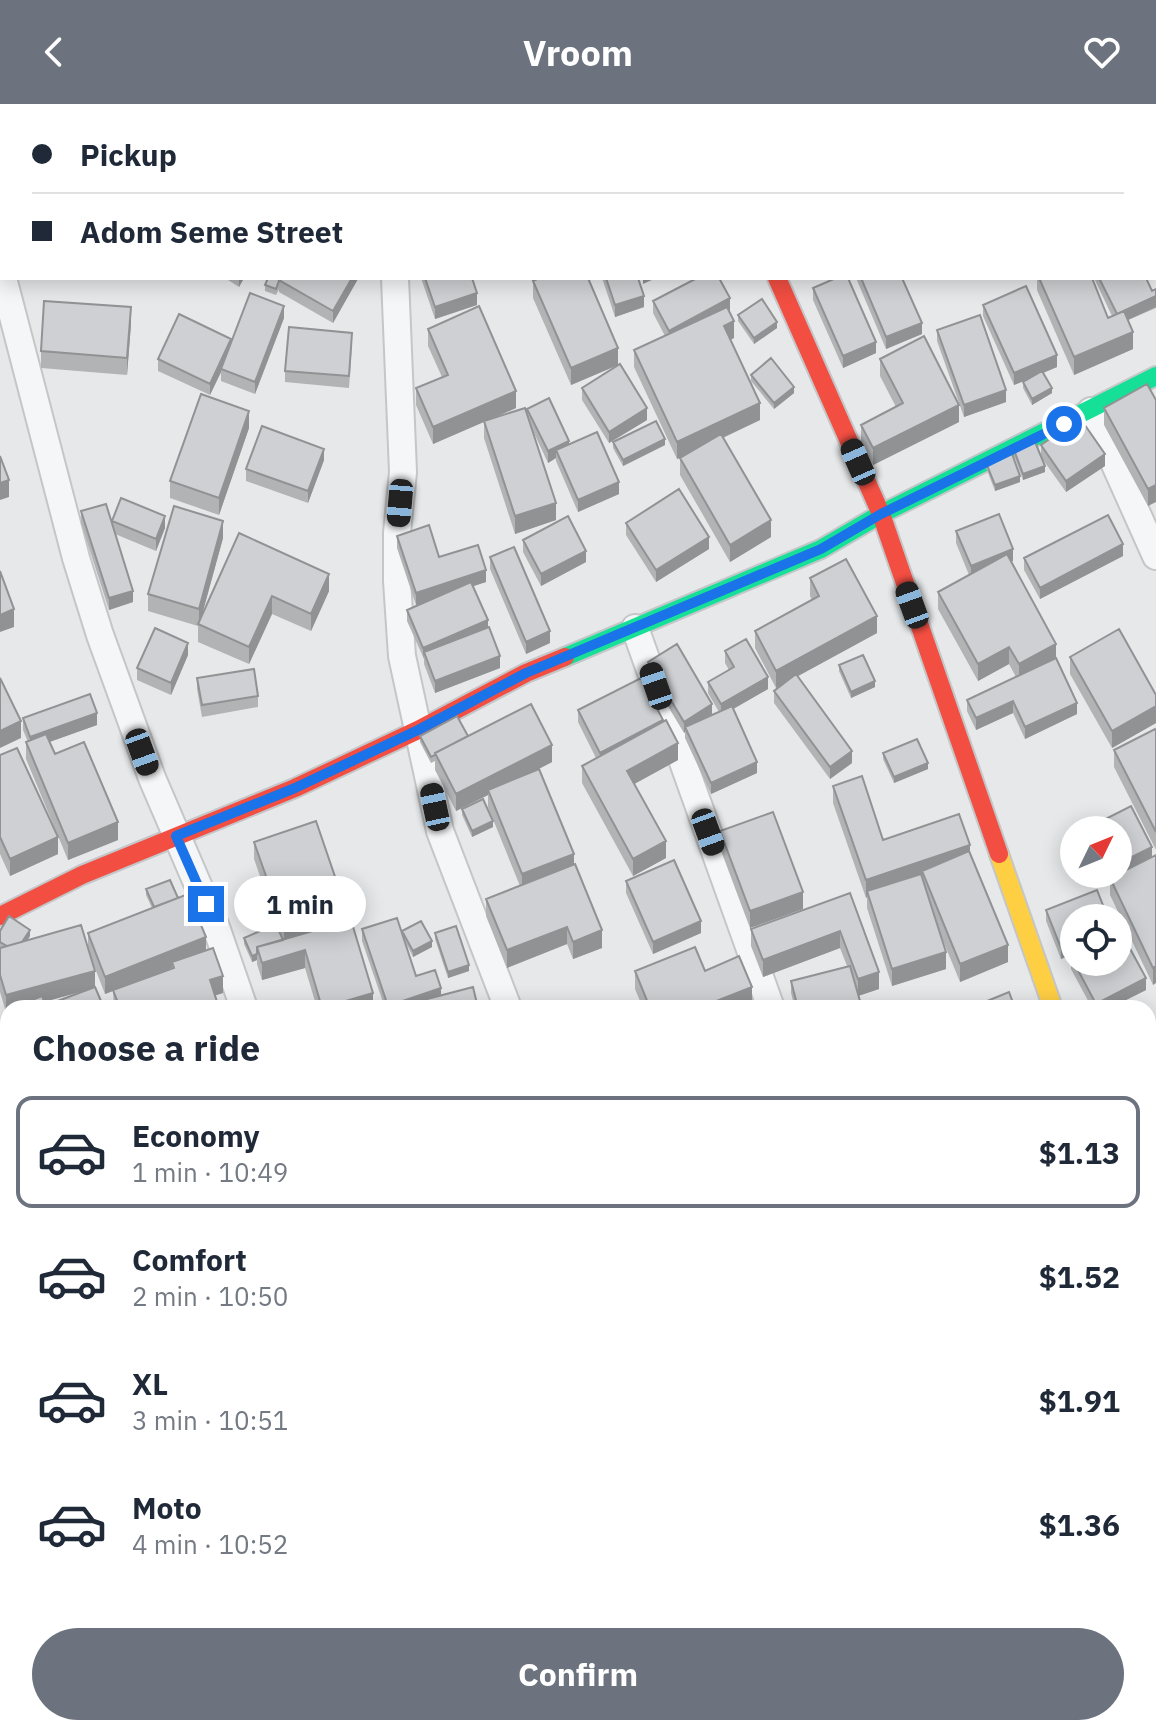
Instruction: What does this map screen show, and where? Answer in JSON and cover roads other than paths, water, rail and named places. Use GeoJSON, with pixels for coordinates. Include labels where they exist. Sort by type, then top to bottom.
{"type":"FeatureCollection","features":[{"type":"Feature","properties":{"kind":"street"},"geometry":{"type":"LineString","coordinates":[[3,280],[76,558],[100,635],[152,778],[216,927],[241,1000]]}},
{"type":"Feature","properties":{"kind":"street"},"geometry":{"type":"LineString","coordinates":[[395,280],[403,472],[397,533],[402,656],[440,831],[505,1000]]}},
{"type":"Feature","properties":{"kind":"street"},"geometry":{"type":"LineString","coordinates":[[778,280],[881,514],[1050,1000]]}},
{"type":"Feature","properties":{"kind":"street"},"geometry":{"type":"LineString","coordinates":[[0,916],[82,875],[295,788],[418,730],[526,673],[821,549],[881,514],[1156,376]]}},
{"type":"Feature","properties":{"kind":"street"},"geometry":{"type":"LineString","coordinates":[[1091,411],[1156,556]]}},
{"type":"Feature","properties":{"kind":"street"},"geometry":{"type":"LineString","coordinates":[[635,628],[768,1000]]}}]}
